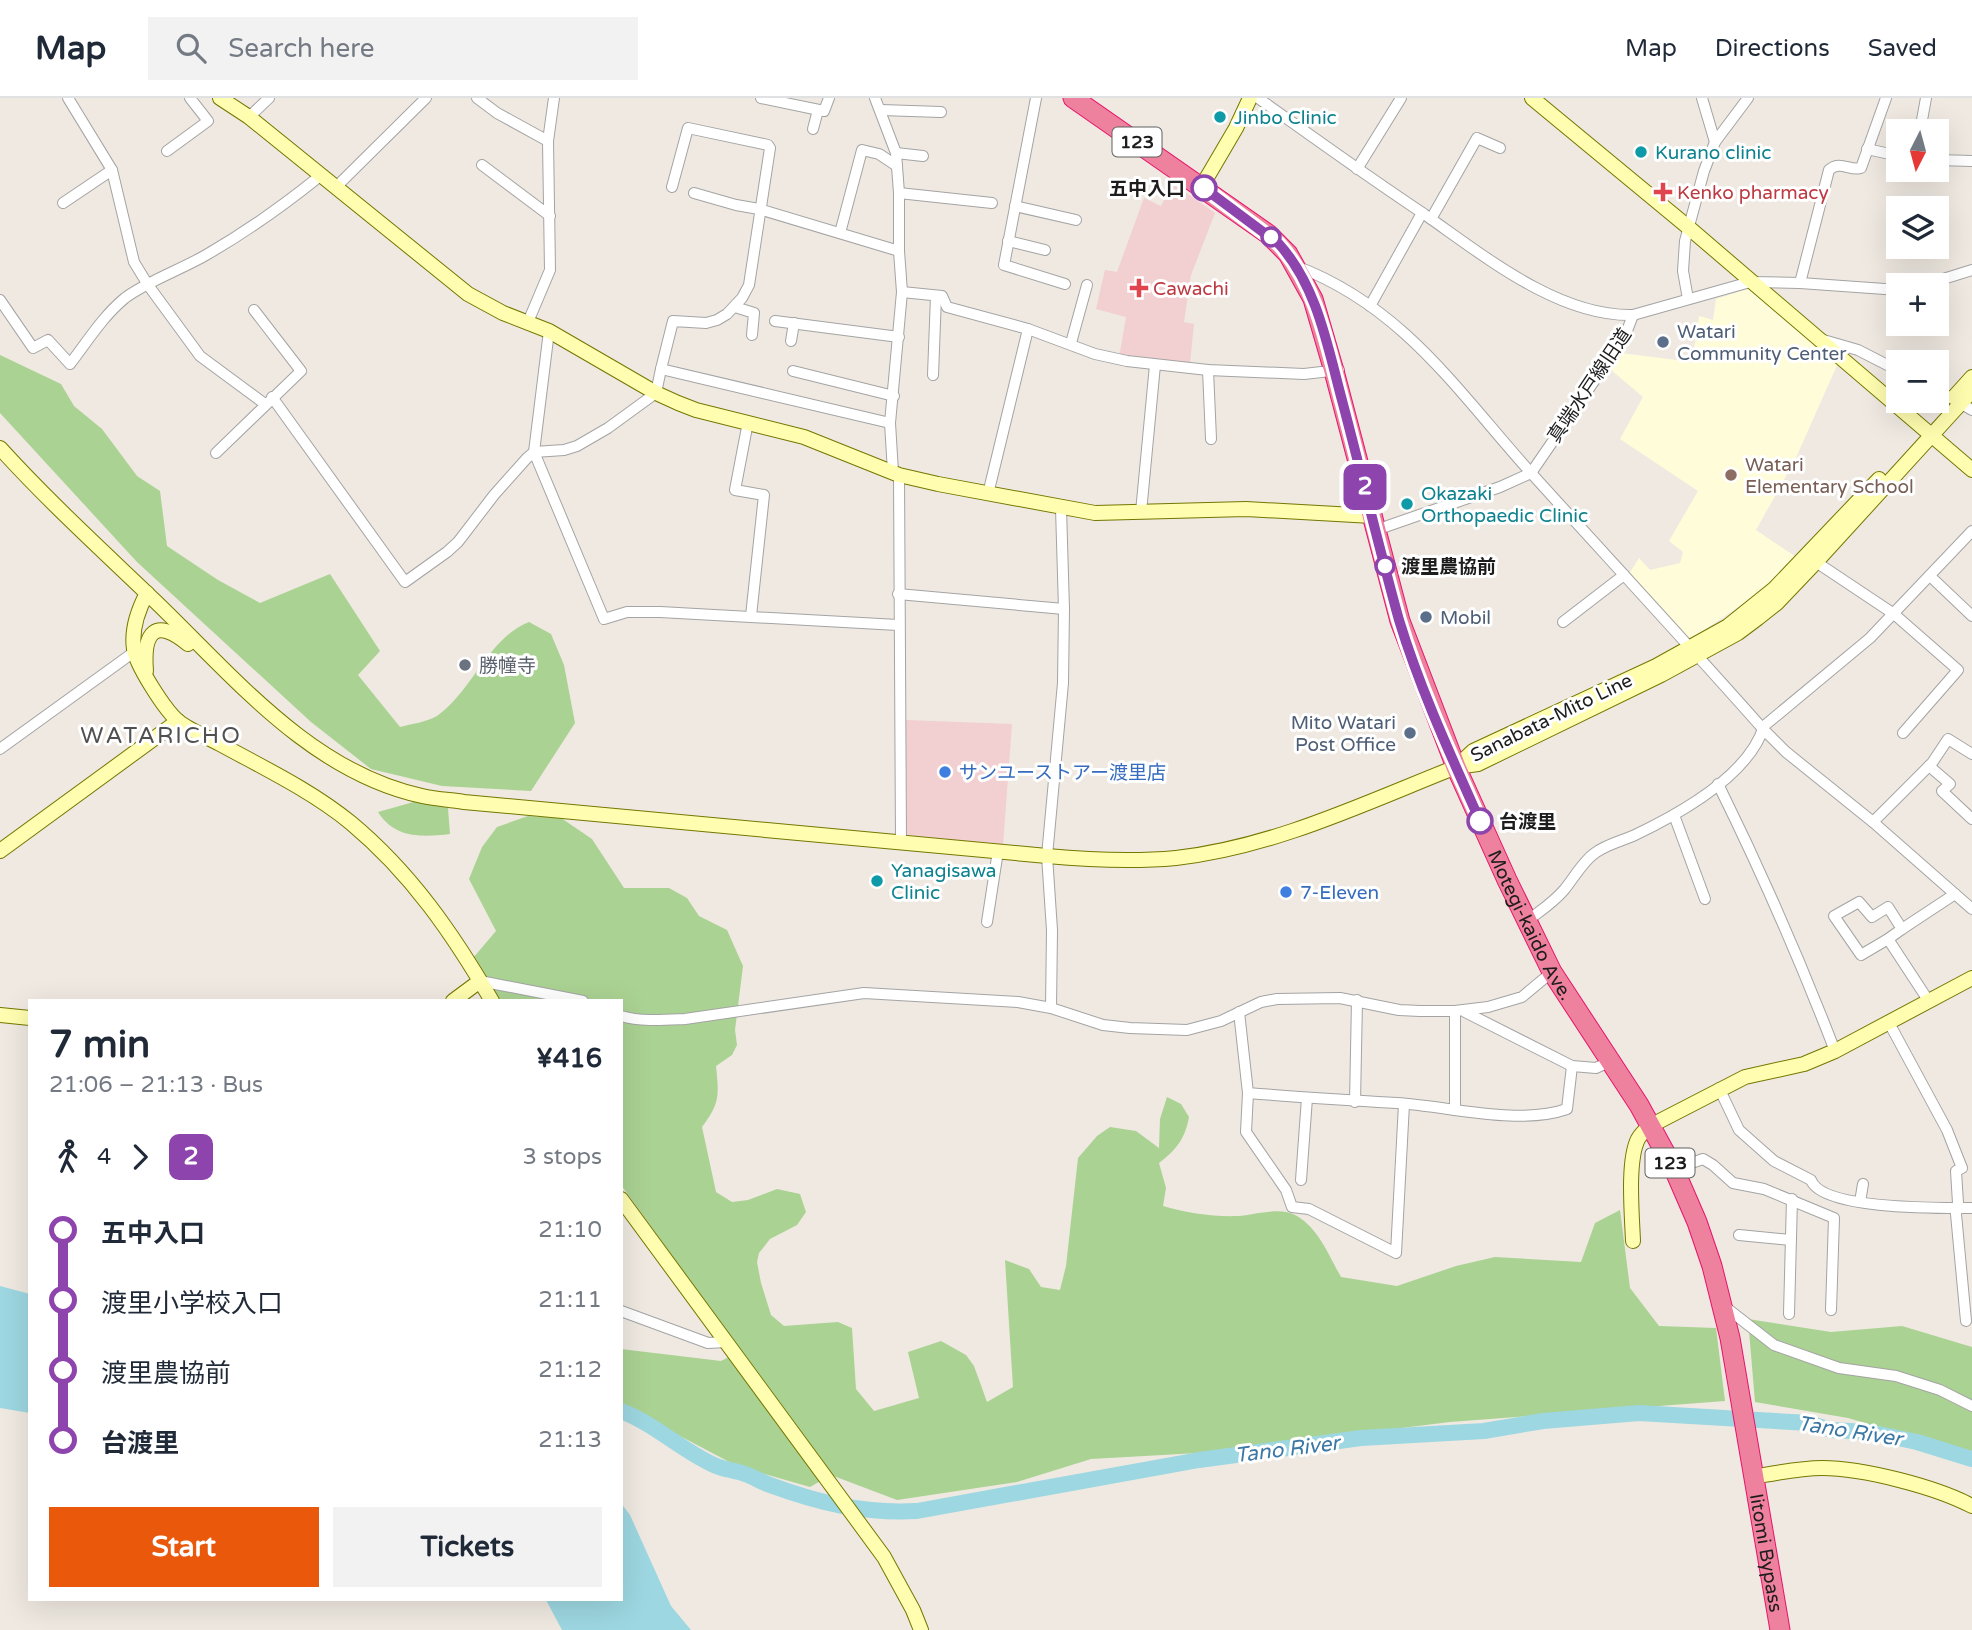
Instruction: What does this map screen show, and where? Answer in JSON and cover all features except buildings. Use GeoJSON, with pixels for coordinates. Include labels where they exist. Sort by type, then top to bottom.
{"type":"FeatureCollection","features":[{"type":"Feature","properties":{"kind":"highway","name":"Motegi-kaido Ave."},"geometry":{"type":"LineString","coordinates":[[1073,98],[1268,234],[1288,254],[1313,299],[1338,370],[1400,621],[1456,767],[1552,972],[1639,1105],[1674,1169],[1696,1222],[1722,1305],[1753,1477]]}},
{"type":"Feature","properties":{"kind":"highway","name":"Iitomi Bypass"},"geometry":{"type":"LineString","coordinates":[[1753,1477],[1780,1630]]}},
{"type":"Feature","properties":{"kind":"street"},"geometry":{"type":"LineString","coordinates":[[68,98],[112,170],[134,262],[148,285],[200,356],[268,401],[405,582],[458,542],[494,495],[534,452],[564,450],[577,446],[608,428],[656,393],[673,321],[706,323],[718,320],[735,307],[749,285],[770,148],[768,145],[688,128],[672,187]]}},
{"type":"Feature","properties":{"kind":"street"},"geometry":{"type":"LineString","coordinates":[[167,151],[208,121],[190,98]]}},
{"type":"Feature","properties":{"kind":"street"},"geometry":{"type":"LineString","coordinates":[[220,98],[250,117],[468,294],[503,313],[549,331],[656,393],[696,410],[804,437],[896,473],[988,494],[1095,513],[1246,509],[1374,523],[1500,487],[1531,473]]}},
{"type":"Feature","properties":{"kind":"street"},"geometry":{"type":"LineString","coordinates":[[250,117],[269,98]]}},
{"type":"Feature","properties":{"kind":"street"},"geometry":{"type":"LineString","coordinates":[[336,187],[426,98]]}},
{"type":"Feature","properties":{"kind":"street"},"geometry":{"type":"LineString","coordinates":[[477,98],[497,113],[548,141]]}},
{"type":"Feature","properties":{"kind":"street"},"geometry":{"type":"LineString","coordinates":[[528,322],[550,270],[548,141],[554,98]]}},
{"type":"Feature","properties":{"kind":"street"},"geometry":{"type":"LineString","coordinates":[[761,98],[824,111],[829,98]]}},
{"type":"Feature","properties":{"kind":"street"},"geometry":{"type":"LineString","coordinates":[[875,98],[896,153],[899,193],[902,292],[890,423],[901,521],[898,594],[901,842]]}},
{"type":"Feature","properties":{"kind":"street"},"geometry":{"type":"LineString","coordinates":[[1036,98],[1004,265],[1065,284]]}},
{"type":"Feature","properties":{"kind":"street"},"geometry":{"type":"LineString","coordinates":[[1202,186],[1250,98]]}},
{"type":"Feature","properties":{"kind":"street"},"geometry":{"type":"LineString","coordinates":[[1258,98],[1357,169],[1527,282],[1583,308],[1633,315]]}},
{"type":"Feature","properties":{"kind":"street"},"geometry":{"type":"LineString","coordinates":[[1357,169],[1401,98]]}},
{"type":"Feature","properties":{"kind":"street"},"geometry":{"type":"LineString","coordinates":[[1532,98],[1972,470]]}},
{"type":"Feature","properties":{"kind":"street"},"geometry":{"type":"LineString","coordinates":[[1702,98],[1716,142]]}},
{"type":"Feature","properties":{"kind":"street"},"geometry":{"type":"LineString","coordinates":[[1688,299],[1683,271],[1688,228],[1704,171],[1716,142],[1748,98]]}},
{"type":"Feature","properties":{"kind":"street"},"geometry":{"type":"LineString","coordinates":[[1800,283],[1829,170],[1841,165],[1861,168],[1885,98]]}},
{"type":"Feature","properties":{"kind":"street"},"geometry":{"type":"LineString","coordinates":[[1922,119],[1926,98]]}},
{"type":"Feature","properties":{"kind":"street"},"geometry":{"type":"LineString","coordinates":[[813,129],[818,110]]}},
{"type":"Feature","properties":{"kind":"street"},"geometry":{"type":"LineString","coordinates":[[881,110],[941,113]]}},
{"type":"Feature","properties":{"kind":"street"},"geometry":{"type":"LineString","coordinates":[[1370,306],[1477,138],[1500,148]]}},
{"type":"Feature","properties":{"kind":"street"},"geometry":{"type":"LineString","coordinates":[[1867,149],[1886,153]]}},
{"type":"Feature","properties":{"kind":"street"},"geometry":{"type":"LineString","coordinates":[[840,233],[862,150],[879,154],[897,166]]}},
{"type":"Feature","properties":{"kind":"street"},"geometry":{"type":"LineString","coordinates":[[896,153],[923,156]]}},
{"type":"Feature","properties":{"kind":"street"},"geometry":{"type":"LineString","coordinates":[[1950,160],[1972,161]]}},
{"type":"Feature","properties":{"kind":"street"},"geometry":{"type":"LineString","coordinates":[[482,165],[550,216]]}},
{"type":"Feature","properties":{"kind":"street"},"geometry":{"type":"LineString","coordinates":[[64,203],[112,170]]}},
{"type":"Feature","properties":{"kind":"street"},"geometry":{"type":"LineString","coordinates":[[0,300],[33,348],[48,340],[70,364],[104,319],[123,300],[245,232],[320,176]]}},
{"type":"Feature","properties":{"kind":"street"},"geometry":{"type":"LineString","coordinates":[[694,193],[759,209],[899,251]]}},
{"type":"Feature","properties":{"kind":"street"},"geometry":{"type":"LineString","coordinates":[[899,193],[992,203]]}},
{"type":"Feature","properties":{"kind":"street"},"geometry":{"type":"LineString","coordinates":[[1015,206],[1076,220]]}},
{"type":"Feature","properties":{"kind":"street"},"geometry":{"type":"LineString","coordinates":[[1008,241],[1045,250]]}},
{"type":"Feature","properties":{"kind":"street"},"geometry":{"type":"LineString","coordinates":[[1296,266],[1331,281],[1370,306],[1423,348],[1531,473],[1763,729],[1786,752],[1873,822],[1972,909]]}},
{"type":"Feature","properties":{"kind":"street"},"geometry":{"type":"LineString","coordinates":[[1949,277],[1972,270]]}},
{"type":"Feature","properties":{"kind":"street","name":"真端水戸線旧道"},"geometry":{"type":"LineString","coordinates":[[1531,473],[1625,336],[1633,315],[1750,282],[1886,289]]}},
{"type":"Feature","properties":{"kind":"street"},"geometry":{"type":"LineString","coordinates":[[1070,343],[1087,285]]}},
{"type":"Feature","properties":{"kind":"street"},"geometry":{"type":"LineString","coordinates":[[902,292],[942,296],[947,307],[1028,329],[1109,358],[1208,370],[1304,374],[1338,370]]}},
{"type":"Feature","properties":{"kind":"street"},"geometry":{"type":"LineString","coordinates":[[933,375],[936,296]]}},
{"type":"Feature","properties":{"kind":"street"},"geometry":{"type":"LineString","coordinates":[[735,307],[754,313],[752,335]]}},
{"type":"Feature","properties":{"kind":"street"},"geometry":{"type":"LineString","coordinates":[[216,453],[301,371],[254,310]]}},
{"type":"Feature","properties":{"kind":"street"},"geometry":{"type":"LineString","coordinates":[[775,321],[899,337]]}},
{"type":"Feature","properties":{"kind":"street"},"geometry":{"type":"LineString","coordinates":[[791,341],[794,323]]}},
{"type":"Feature","properties":{"kind":"street"},"geometry":{"type":"LineString","coordinates":[[988,494],[1028,329]]}},
{"type":"Feature","properties":{"kind":"street"},"geometry":{"type":"LineString","coordinates":[[549,331],[534,452],[604,618],[627,612],[898,625]]}},
{"type":"Feature","properties":{"kind":"street"},"geometry":{"type":"LineString","coordinates":[[1818,339],[1836,342],[1886,364]]}},
{"type":"Feature","properties":{"kind":"street"},"geometry":{"type":"LineString","coordinates":[[1141,512],[1155,365]]}},
{"type":"Feature","properties":{"kind":"street"},"geometry":{"type":"LineString","coordinates":[[662,369],[890,423]]}},
{"type":"Feature","properties":{"kind":"street"},"geometry":{"type":"LineString","coordinates":[[1208,370],[1211,439]]}},
{"type":"Feature","properties":{"kind":"street"},"geometry":{"type":"LineString","coordinates":[[793,371],[894,396]]}},
{"type":"Feature","properties":{"kind":"street","name":"Sanabata-Mito Line"},"geometry":{"type":"LineString","coordinates":[[1962,404],[1972,377]]}},
{"type":"Feature","properties":{"kind":"street","name":"Sanabata-Mito Line"},"geometry":{"type":"LineString","coordinates":[[1694,652],[1774,589],[1927,433],[1962,404],[1972,391]]}},
{"type":"Feature","properties":{"kind":"street"},"geometry":{"type":"LineString","coordinates":[[748,422],[736,490],[764,495],[751,616]]}},
{"type":"Feature","properties":{"kind":"street","name":"Sanabata-Mito Line"},"geometry":{"type":"LineString","coordinates":[[225,668],[302,739],[350,768],[421,796],[1090,860],[1150,860],[1225,850],[1303,828],[1456,767],[1473,751],[1694,652],[1758,618],[1816,562],[1927,433]]}},
{"type":"Feature","properties":{"kind":"street"},"geometry":{"type":"LineString","coordinates":[[0,448],[61,511],[225,668]]}},
{"type":"Feature","properties":{"kind":"street"},"geometry":{"type":"LineString","coordinates":[[1051,1008],[1052,930],[1047,856],[1063,683],[1061,508]]}},
{"type":"Feature","properties":{"kind":"street"},"geometry":{"type":"LineString","coordinates":[[1527,921],[1555,900],[1592,854],[1674,815],[1718,785],[1750,754],[1763,729],[1784,708],[1847,658],[1894,614],[1972,531]]}},
{"type":"Feature","properties":{"kind":"street"},"geometry":{"type":"LineString","coordinates":[[1816,562],[1894,614],[1958,670],[1903,733]]}},
{"type":"Feature","properties":{"kind":"street"},"geometry":{"type":"LineString","coordinates":[[1563,622],[1624,575]]}},
{"type":"Feature","properties":{"kind":"street"},"geometry":{"type":"LineString","coordinates":[[1930,576],[1972,616]]}},
{"type":"Feature","properties":{"kind":"street"},"geometry":{"type":"LineString","coordinates":[[147,593],[138,611],[133,637],[134,652],[157,695],[178,721],[296,786],[350,822],[397,864],[439,916],[491,999]]}},
{"type":"Feature","properties":{"kind":"street"},"geometry":{"type":"LineString","coordinates":[[898,594],[1064,609]]}},
{"type":"Feature","properties":{"kind":"street"},"geometry":{"type":"LineString","coordinates":[[146,674],[146,641],[152,633],[163,629],[172,631],[206,659],[225,668]]}},
{"type":"Feature","properties":{"kind":"street"},"geometry":{"type":"LineString","coordinates":[[0,749],[134,652]]}},
{"type":"Feature","properties":{"kind":"street"},"geometry":{"type":"LineString","coordinates":[[0,851],[178,721]]}},
{"type":"Feature","properties":{"kind":"street"},"geometry":{"type":"LineString","coordinates":[[1873,822],[1929,766],[1948,739],[1972,754]]}},
{"type":"Feature","properties":{"kind":"street"},"geometry":{"type":"LineString","coordinates":[[1929,766],[1950,784],[1942,791],[1972,819]]}},
{"type":"Feature","properties":{"kind":"street"},"geometry":{"type":"LineString","coordinates":[[1718,785],[1807,978],[1835,1051]]}},
{"type":"Feature","properties":{"kind":"street"},"geometry":{"type":"LineString","coordinates":[[1674,815],[1705,899]]}},
{"type":"Feature","properties":{"kind":"street"},"geometry":{"type":"LineString","coordinates":[[987,922],[998,851]]}},
{"type":"Feature","properties":{"kind":"street"},"geometry":{"type":"LineString","coordinates":[[1902,929],[1888,907],[1872,917],[1859,902],[1834,916],[1861,955],[1888,939],[1955,894]]}},
{"type":"Feature","properties":{"kind":"street"},"geometry":{"type":"LineString","coordinates":[[1888,939],[1928,1000]]}},
{"type":"Feature","properties":{"kind":"street"},"geometry":{"type":"LineString","coordinates":[[623,1016],[657,1021],[685,1019],[864,993],[1018,1002],[1051,1008],[1103,1025],[1161,1030],[1201,1028],[1261,1002],[1277,999],[1340,998],[1399,1010],[1488,1007],[1522,997],[1552,972]]}},
{"type":"Feature","properties":{"kind":"street"},"geometry":{"type":"LineString","coordinates":[[1633,1241],[1635,1154],[1638,1139],[1650,1126],[1719,1088],[1745,1077],[1804,1064],[1835,1051],[1972,978]]}},
{"type":"Feature","properties":{"kind":"street"},"geometry":{"type":"LineString","coordinates":[[456,999],[480,981],[573,999]]}},
{"type":"Feature","properties":{"kind":"street"},"geometry":{"type":"LineString","coordinates":[[1355,1102],[1357,1000]]}},
{"type":"Feature","properties":{"kind":"street"},"geometry":{"type":"LineString","coordinates":[[1460,1010],[1572,1066],[1596,1068],[1611,1061]]}},
{"type":"Feature","properties":{"kind":"street"},"geometry":{"type":"LineString","coordinates":[[1455,1110],[1460,1010]]}},
{"type":"Feature","properties":{"kind":"street"},"geometry":{"type":"LineString","coordinates":[[1239,1012],[1248,1093],[1246,1132],[1286,1190],[1292,1207],[1309,1209],[1396,1253],[1404,1104]]}},
{"type":"Feature","properties":{"kind":"street"},"geometry":{"type":"LineString","coordinates":[[0,1015],[28,1018]]}},
{"type":"Feature","properties":{"kind":"street"},"geometry":{"type":"LineString","coordinates":[[1888,1021],[1947,1130],[1962,1168],[1956,1171],[1956,1208],[1969,1306],[1966,1321]]}},
{"type":"Feature","properties":{"kind":"street"},"geometry":{"type":"LineString","coordinates":[[1248,1093],[1404,1104],[1508,1115],[1553,1114],[1566,1109],[1572,1066]]}},
{"type":"Feature","properties":{"kind":"street"},"geometry":{"type":"LineString","coordinates":[[1719,1088],[1740,1130],[1773,1161],[1811,1180],[1814,1186],[1824,1193],[1860,1202],[1909,1208],[1972,1208]]}},
{"type":"Feature","properties":{"kind":"street"},"geometry":{"type":"LineString","coordinates":[[1301,1180],[1307,1098]]}},
{"type":"Feature","properties":{"kind":"street"},"geometry":{"type":"LineString","coordinates":[[1674,1169],[1703,1159],[1732,1184],[1764,1189],[1834,1218],[1831,1310]]}},
{"type":"Feature","properties":{"kind":"street"},"geometry":{"type":"LineString","coordinates":[[1860,1202],[1863,1184]]}},
{"type":"Feature","properties":{"kind":"street"},"geometry":{"type":"LineString","coordinates":[[1789,1314],[1792,1199]]}},
{"type":"Feature","properties":{"kind":"street"},"geometry":{"type":"LineString","coordinates":[[623,1202],[884,1557],[921,1630]]}},
{"type":"Feature","properties":{"kind":"street"},"geometry":{"type":"LineString","coordinates":[[1739,1235],[1791,1240]]}},
{"type":"Feature","properties":{"kind":"street"},"geometry":{"type":"LineString","coordinates":[[1722,1305],[1774,1345],[1839,1368],[1896,1376],[1940,1390],[1972,1406]]}},
{"type":"Feature","properties":{"kind":"street"},"geometry":{"type":"LineString","coordinates":[[623,1312],[708,1343],[726,1342]]}},
{"type":"Feature","properties":{"kind":"street"},"geometry":{"type":"LineString","coordinates":[[1753,1477],[1797,1469],[1845,1469],[1925,1487],[1972,1506]]}},
{"type":"Feature","properties":{"kind":"shaded area"},"geometry":{"type":"Polygon","coordinates":[[[1172,183],[1215,213],[1191,275],[1184,322],[1194,324],[1190,363],[1119,358],[1126,317],[1096,309],[1105,270],[1117,272],[1144,198],[1161,206],[1172,183]]]}},
{"type":"Feature","properties":{"kind":"shaded area","name":"Watari Elementary School"},"geometry":{"type":"Polygon","coordinates":[[[1748,289],[1759,294],[1838,363],[1795,460],[1756,530],[1796,557],[1767,588],[1689,640],[1629,574],[1639,558],[1650,570],[1680,563],[1683,552],[1669,541],[1698,491],[1620,439],[1643,397],[1610,369],[1621,353],[1692,362],[1699,316],[1713,320],[1716,299],[1748,289]]]}},
{"type":"Feature","properties":{"kind":"shaded area"},"geometry":{"type":"Polygon","coordinates":[[[906,720],[1012,724],[1003,845],[907,835],[906,720]]]}},
{"type":"Feature","properties":{"kind":"green space"},"geometry":{"type":"Polygon","coordinates":[[[0,355],[61,384],[74,406],[102,429],[137,476],[160,491],[167,546],[218,580],[260,603],[330,574],[380,651],[358,675],[400,727],[433,718],[449,706],[491,652],[515,629],[529,622],[551,634],[564,665],[575,723],[531,791],[442,786],[371,769],[311,722],[137,562],[0,413],[0,355]]]}},
{"type":"Feature","properties":{"kind":"green space"},"geometry":{"type":"Polygon","coordinates":[[[417,801],[448,808],[450,834],[429,836],[401,832],[385,821],[378,812],[417,801]]]}},
{"type":"Feature","properties":{"kind":"green space"},"geometry":{"type":"Polygon","coordinates":[[[528,816],[561,818],[592,839],[624,888],[669,888],[687,898],[699,916],[727,930],[743,966],[735,1030],[737,1045],[732,1055],[716,1066],[717,1099],[702,1127],[716,1192],[732,1202],[748,1200],[777,1189],[800,1194],[806,1212],[797,1225],[770,1239],[759,1253],[757,1262],[761,1283],[771,1315],[784,1326],[838,1322],[852,1328],[856,1389],[874,1411],[919,1398],[908,1352],[941,1341],[966,1355],[974,1366],[987,1402],[1013,1387],[1005,1260],[1029,1269],[1041,1287],[1060,1290],[1066,1266],[1078,1158],[1097,1136],[1110,1127],[1136,1131],[1159,1148],[1160,1119],[1167,1097],[1181,1104],[1189,1117],[1179,1143],[1159,1163],[1166,1188],[1163,1206],[1219,1216],[1276,1211],[1290,1213],[1305,1221],[1317,1235],[1341,1277],[1397,1286],[1456,1266],[1495,1257],[1581,1262],[1595,1223],[1620,1210],[1630,1288],[1659,1326],[1716,1328],[1725,1401],[1450,1422],[1198,1453],[1091,1459],[1017,1482],[897,1500],[831,1475],[810,1487],[737,1466],[623,1406],[623,1349],[721,1361],[741,1351],[623,1188],[623,999],[500,999],[473,958],[496,931],[469,879],[482,847],[497,827],[528,816]]]}},
{"type":"Feature","properties":{"kind":"green space"},"geometry":{"type":"Polygon","coordinates":[[[1748,1319],[1831,1332],[1902,1326],[1972,1347],[1972,1455],[1848,1418],[1755,1402],[1748,1319]]]}},
{"type":"Feature","properties":{"kind":"water"},"geometry":{"type":"Polygon","coordinates":[[[0,1286],[28,1293],[28,1413],[0,1408],[0,1286]]]}},
{"type":"Feature","properties":{"kind":"water"},"geometry":{"type":"Polygon","coordinates":[[[623,1506],[630,1515],[671,1606],[691,1630],[562,1630],[547,1601],[623,1601],[623,1506]]]}},
{"type":"Feature","properties":{"kind":"waterway","name":"Tano River"},"geometry":{"type":"LineString","coordinates":[[623,1412],[718,1467],[824,1502],[879,1511],[917,1511],[1199,1460],[1361,1438],[1484,1431],[1543,1421],[1639,1413],[1809,1423],[1831,1430],[1869,1432],[1917,1442],[1972,1459]]}},
{"type":"Feature","properties":{"kind":"bus line","name":"2"},"geometry":{"type":"LineString","coordinates":[[1204,188],[1279,244],[1296,266],[1313,299],[1400,621],[1427,695],[1480,821]]}},
{"type":"Feature","properties":{"kind":"place","name":"Jinbo Clinic"},"geometry":{"type":"Point","coordinates":[1220,117]}},
{"type":"Feature","properties":{"kind":"place","name":"Kurano clinic"},"geometry":{"type":"Point","coordinates":[1641,152]}},
{"type":"Feature","properties":{"kind":"place","name":"五中入口"},"geometry":{"type":"Point","coordinates":[1204,188]}},
{"type":"Feature","properties":{"kind":"place","name":"Kenko pharmacy"},"geometry":{"type":"Point","coordinates":[1663,192]}},
{"type":"Feature","properties":{"kind":"place","name":"Cawachi"},"geometry":{"type":"Point","coordinates":[1139,288]}},
{"type":"Feature","properties":{"kind":"place","name":"Watari Community Center"},"geometry":{"type":"Point","coordinates":[1663,342]}},
{"type":"Feature","properties":{"kind":"place","name":"Watari Elementary School"},"geometry":{"type":"Point","coordinates":[1731,475]}},
{"type":"Feature","properties":{"kind":"place","name":"Okazaki Orthopaedic Clinic"},"geometry":{"type":"Point","coordinates":[1407,504]}},
{"type":"Feature","properties":{"kind":"place","name":"渡里農協前"},"geometry":{"type":"Point","coordinates":[1385,566]}},
{"type":"Feature","properties":{"kind":"place","name":"Mobil"},"geometry":{"type":"Point","coordinates":[1426,617]}},
{"type":"Feature","properties":{"kind":"place","name":"勝幢寺"},"geometry":{"type":"Point","coordinates":[465,665]}},
{"type":"Feature","properties":{"kind":"place","name":"Mito Watari Post Office"},"geometry":{"type":"Point","coordinates":[1410,733]}},
{"type":"Feature","properties":{"kind":"place","name":"サンユーストアー渡里店"},"geometry":{"type":"Point","coordinates":[945,772]}},
{"type":"Feature","properties":{"kind":"place","name":"台渡里"},"geometry":{"type":"Point","coordinates":[1480,821]}},
{"type":"Feature","properties":{"kind":"place","name":"Yanagisawa Clinic"},"geometry":{"type":"Point","coordinates":[877,881]}},
{"type":"Feature","properties":{"kind":"place","name":"7-Eleven"},"geometry":{"type":"Point","coordinates":[1286,892]}},
{"type":"Feature","properties":{"kind":"district","name":"WATARICHO"},"geometry":{"type":"Point","coordinates":[161,735]}}]}
